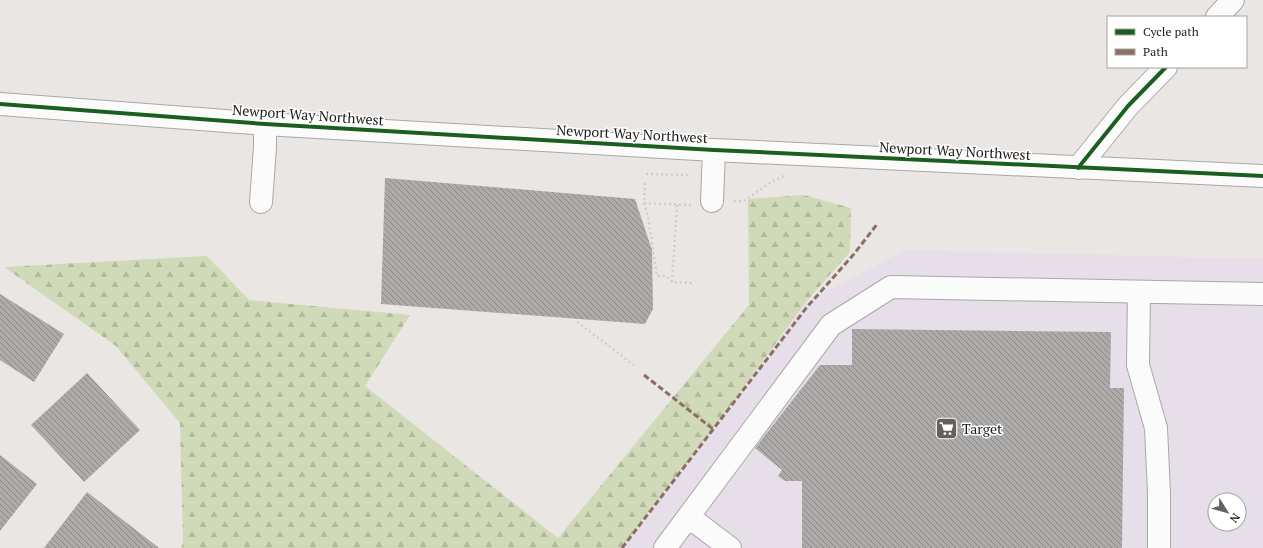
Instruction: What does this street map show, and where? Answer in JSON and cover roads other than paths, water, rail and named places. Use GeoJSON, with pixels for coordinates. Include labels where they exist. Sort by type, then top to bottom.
{"type":"FeatureCollection","features":[{"type":"Feature","properties":{"kind":"street"},"geometry":{"type":"LineString","coordinates":[[1218,16],[1233,0]]}},
{"type":"Feature","properties":{"kind":"street"},"geometry":{"type":"LineString","coordinates":[[1078,168],[1128,106],[1165,68]]}},
{"type":"Feature","properties":{"kind":"street","name":"Newport Way Northwest"},"geometry":{"type":"LineString","coordinates":[[0,104],[265,124],[714,150],[1263,176]]}},
{"type":"Feature","properties":{"kind":"street"},"geometry":{"type":"LineString","coordinates":[[261,202],[265,124]]}},
{"type":"Feature","properties":{"kind":"street"},"geometry":{"type":"LineString","coordinates":[[713,202],[714,150]]}},
{"type":"Feature","properties":{"kind":"street"},"geometry":{"type":"LineString","coordinates":[[665,548],[831,325],[891,287],[1263,294]]}},
{"type":"Feature","properties":{"kind":"street"},"geometry":{"type":"LineString","coordinates":[[1139,292],[1138,365],[1156,428],[1159,493],[1159,548]]}},
{"type":"Feature","properties":{"kind":"street"},"geometry":{"type":"LineString","coordinates":[[689,517],[730,548]]}},
{"type":"Feature","properties":{"kind":"place","name":"Target"},"geometry":{"type":"Point","coordinates":[947,429]}}]}
